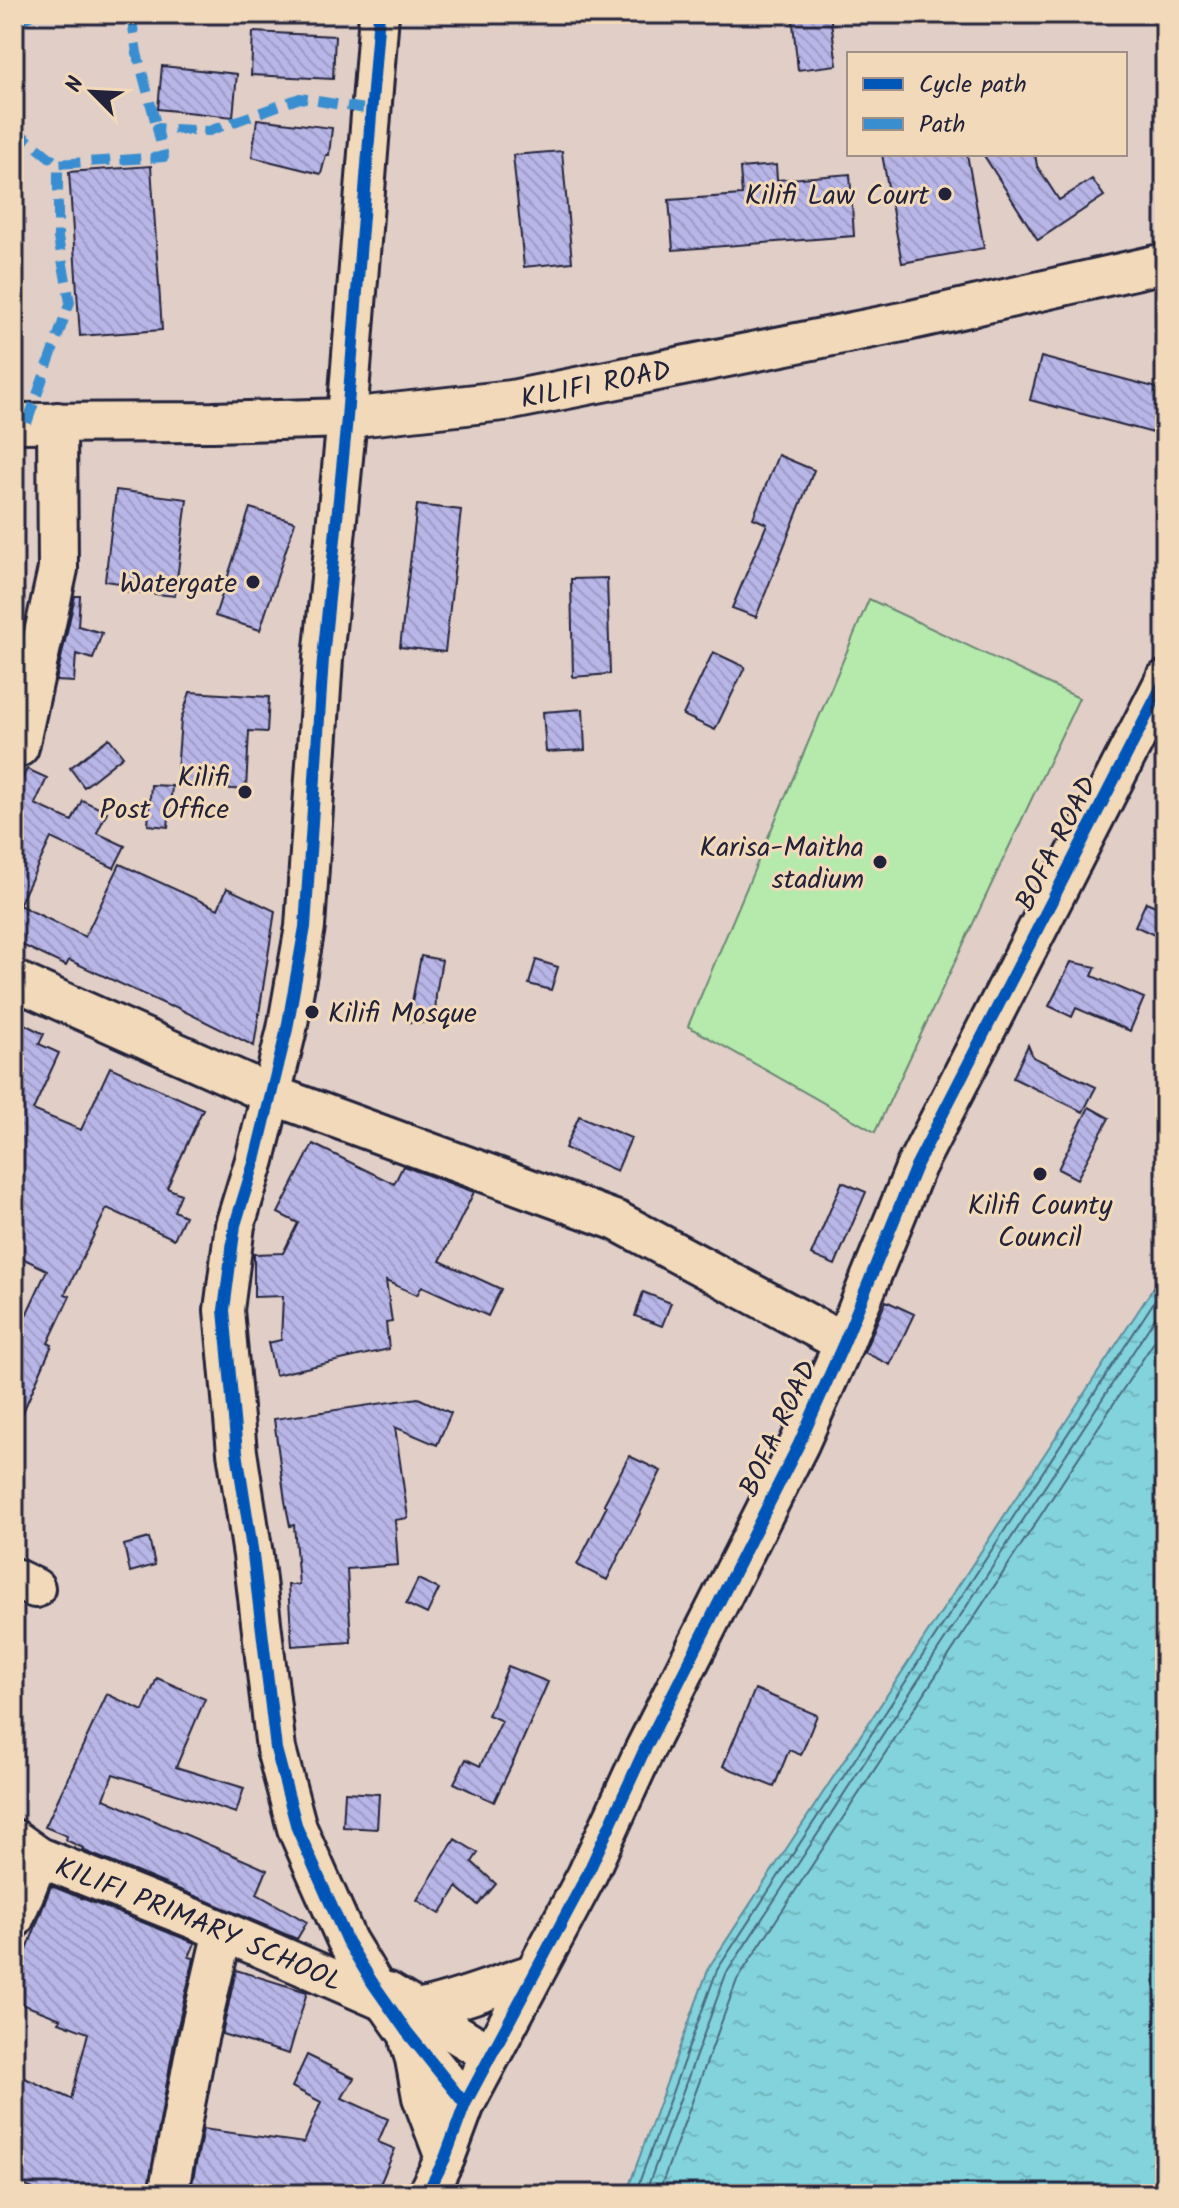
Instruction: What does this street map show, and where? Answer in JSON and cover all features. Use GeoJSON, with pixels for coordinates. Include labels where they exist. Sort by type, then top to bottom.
{"type":"FeatureCollection","features":[{"type":"Feature","properties":{"kind":"street"},"geometry":{"type":"LineString","coordinates":[[379,14],[347,418],[323,659],[305,927],[292,1003],[255,1160],[235,1225],[224,1310],[237,1452],[253,1555],[276,1749],[297,1828],[347,1941],[465,2104]]}},
{"type":"Feature","properties":{"kind":"street","name":"KILIFI ROAD"},"geometry":{"type":"LineString","coordinates":[[14,423],[347,418],[512,400],[907,321],[1165,263]]}},
{"type":"Feature","properties":{"kind":"street"},"geometry":{"type":"LineString","coordinates":[[19,747],[58,569],[57,422]]}},
{"type":"Feature","properties":{"kind":"street","name":"BOFA ROAD"},"geometry":{"type":"LineString","coordinates":[[427,2194],[445,2158],[465,2104],[587,1875],[644,1751],[799,1444],[916,1166],[1165,680]]}},
{"type":"Feature","properties":{"kind":"street"},"geometry":{"type":"LineString","coordinates":[[14,980],[270,1094],[617,1221],[844,1343]]}},
{"type":"Feature","properties":{"kind":"street"},"geometry":{"type":"LineString","coordinates":[[14,1919],[27,1848]]}},
{"type":"Feature","properties":{"kind":"street","name":"KILIFI PRIMARY SCHOOL"},"geometry":{"type":"LineString","coordinates":[[27,1848],[395,2006],[491,2055]]}},
{"type":"Feature","properties":{"kind":"street"},"geometry":{"type":"LineString","coordinates":[[168,2194],[196,2047],[223,1931]]}},
{"type":"Feature","properties":{"kind":"street"},"geometry":{"type":"LineString","coordinates":[[395,2006],[453,2001],[533,1974]]}},
{"type":"Feature","properties":{"kind":"street"},"geometry":{"type":"LineString","coordinates":[[395,2006],[415,2059],[422,2097],[445,2158]]}},
{"type":"Feature","properties":{"kind":"green space","name":"Karisa-Maitha stadium"},"geometry":{"type":"Polygon","coordinates":[[[869,599],[1079,698],[875,1132],[688,1026],[869,599]]]}},
{"type":"Feature","properties":{"kind":"water"},"geometry":{"type":"Polygon","coordinates":[[[1165,1270],[1165,2194],[626,2194],[709,1967],[1165,1270]]]}},
{"type":"Feature","properties":{"kind":"building"},"geometry":{"type":"Polygon","coordinates":[[[792,14],[830,14],[837,65],[798,70],[792,14]]]}},
{"type":"Feature","properties":{"kind":"building"},"geometry":{"type":"Polygon","coordinates":[[[253,32],[335,36],[333,79],[251,75],[253,32]]]}},
{"type":"Feature","properties":{"kind":"building"},"geometry":{"type":"Polygon","coordinates":[[[162,66],[237,74],[233,117],[158,109],[162,66]]]}},
{"type":"Feature","properties":{"kind":"building"},"geometry":{"type":"Polygon","coordinates":[[[257,119],[332,128],[329,155],[326,155],[321,174],[252,157],[257,119]]]}},
{"type":"Feature","properties":{"kind":"building"},"geometry":{"type":"Polygon","coordinates":[[[562,151],[572,262],[524,267],[513,155],[562,151]]]}},
{"type":"Feature","properties":{"kind":"building"},"geometry":{"type":"Polygon","coordinates":[[[882,156],[967,156],[984,248],[902,263],[882,156]]]}},
{"type":"Feature","properties":{"kind":"building"},"geometry":{"type":"Polygon","coordinates":[[[984,156],[1035,156],[1037,166],[1059,200],[1092,179],[1104,196],[1038,240],[984,156]]]}},
{"type":"Feature","properties":{"kind":"building"},"geometry":{"type":"Polygon","coordinates":[[[776,165],[777,180],[850,174],[854,236],[673,250],[669,200],[742,195],[740,168],[776,165]]]}},
{"type":"Feature","properties":{"kind":"building"},"geometry":{"type":"Polygon","coordinates":[[[151,166],[162,330],[80,336],[69,172],[151,166]]]}},
{"type":"Feature","properties":{"kind":"building"},"geometry":{"type":"Polygon","coordinates":[[[1041,357],[1165,390],[1165,405],[1157,434],[1030,400],[1041,357]]]}},
{"type":"Feature","properties":{"kind":"building"},"geometry":{"type":"Polygon","coordinates":[[[778,455],[814,470],[756,617],[732,608],[767,524],[753,518],[778,455]]]}},
{"type":"Feature","properties":{"kind":"building"},"geometry":{"type":"Polygon","coordinates":[[[116,490],[187,499],[175,596],[126,591],[127,584],[105,581],[116,490]]]}},
{"type":"Feature","properties":{"kind":"building"},"geometry":{"type":"Polygon","coordinates":[[[417,505],[461,510],[445,652],[400,647],[417,505]]]}},
{"type":"Feature","properties":{"kind":"building"},"geometry":{"type":"Polygon","coordinates":[[[250,508],[295,522],[260,630],[215,616],[250,508]]]}},
{"type":"Feature","properties":{"kind":"building"},"geometry":{"type":"Polygon","coordinates":[[[607,578],[610,674],[573,677],[571,579],[607,578]]]}},
{"type":"Feature","properties":{"kind":"building"},"geometry":{"type":"Polygon","coordinates":[[[75,596],[80,596],[78,626],[102,633],[93,659],[76,654],[74,682],[56,681],[75,596]]]}},
{"type":"Feature","properties":{"kind":"building"},"geometry":{"type":"Polygon","coordinates":[[[713,652],[745,667],[715,730],[683,715],[713,652]]]}},
{"type":"Feature","properties":{"kind":"building"},"geometry":{"type":"Polygon","coordinates":[[[190,692],[269,697],[267,732],[249,731],[246,790],[176,785],[181,720],[190,692]]]}},
{"type":"Feature","properties":{"kind":"building"},"geometry":{"type":"Polygon","coordinates":[[[583,709],[585,750],[546,752],[543,712],[583,709]]]}},
{"type":"Feature","properties":{"kind":"building"},"geometry":{"type":"Polygon","coordinates":[[[109,738],[123,756],[84,787],[70,768],[109,738]]]}},
{"type":"Feature","properties":{"kind":"building"},"geometry":{"type":"Polygon","coordinates":[[[27,769],[47,778],[35,804],[72,821],[82,800],[107,812],[97,833],[125,846],[114,868],[51,838],[19,905],[85,937],[120,864],[218,909],[227,888],[275,911],[254,1046],[172,1005],[69,960],[66,966],[14,941],[14,795],[27,769]]]}},
{"type":"Feature","properties":{"kind":"building"},"geometry":{"type":"Polygon","coordinates":[[[151,785],[172,786],[168,827],[148,825],[151,785]]]}},
{"type":"Feature","properties":{"kind":"building"},"geometry":{"type":"Polygon","coordinates":[[[1146,902],[1165,910],[1165,940],[1135,926],[1146,902]]]}},
{"type":"Feature","properties":{"kind":"building"},"geometry":{"type":"Polygon","coordinates":[[[421,956],[442,960],[435,1023],[408,1022],[421,956]]]}},
{"type":"Feature","properties":{"kind":"building"},"geometry":{"type":"Polygon","coordinates":[[[536,960],[558,967],[551,990],[529,984],[536,960]]]}},
{"type":"Feature","properties":{"kind":"building"},"geometry":{"type":"Polygon","coordinates":[[[1071,962],[1096,967],[1092,976],[1144,998],[1130,1031],[1076,1008],[1072,1017],[1049,1006],[1071,962]]]}},
{"type":"Feature","properties":{"kind":"building"},"geometry":{"type":"Polygon","coordinates":[[[14,1019],[44,1034],[39,1044],[59,1053],[33,1110],[81,1130],[110,1067],[203,1109],[167,1188],[181,1194],[174,1211],[185,1216],[174,1239],[107,1208],[65,1294],[70,1296],[48,1343],[52,1345],[14,1433],[14,1341],[47,1270],[14,1254],[14,1019]]]}},
{"type":"Feature","properties":{"kind":"building"},"geometry":{"type":"Polygon","coordinates":[[[1028,1045],[1033,1057],[1096,1087],[1083,1112],[1013,1078],[1028,1045]]]}},
{"type":"Feature","properties":{"kind":"building"},"geometry":{"type":"Polygon","coordinates":[[[1089,1107],[1109,1118],[1077,1179],[1058,1169],[1089,1107]]]}},
{"type":"Feature","properties":{"kind":"building"},"geometry":{"type":"Polygon","coordinates":[[[579,1116],[631,1138],[617,1171],[565,1148],[579,1116]]]}},
{"type":"Feature","properties":{"kind":"building"},"geometry":{"type":"Polygon","coordinates":[[[313,1144],[394,1184],[403,1166],[474,1192],[440,1261],[501,1289],[488,1316],[422,1286],[417,1295],[386,1281],[392,1322],[386,1323],[389,1349],[275,1375],[268,1343],[281,1340],[283,1296],[254,1297],[254,1254],[283,1253],[298,1223],[278,1213],[313,1144]]]}},
{"type":"Feature","properties":{"kind":"building"},"geometry":{"type":"Polygon","coordinates":[[[842,1182],[866,1192],[835,1265],[811,1255],[842,1182]]]}},
{"type":"Feature","properties":{"kind":"building"},"geometry":{"type":"Polygon","coordinates":[[[643,1292],[671,1303],[662,1326],[635,1316],[643,1292]]]}},
{"type":"Feature","properties":{"kind":"building"},"geometry":{"type":"Polygon","coordinates":[[[886,1301],[914,1314],[890,1365],[864,1352],[886,1301]]]}},
{"type":"Feature","properties":{"kind":"building"},"geometry":{"type":"Polygon","coordinates":[[[418,1398],[451,1413],[437,1445],[395,1427],[408,1518],[395,1520],[398,1565],[347,1569],[351,1642],[292,1646],[288,1585],[299,1585],[294,1525],[290,1526],[285,1501],[274,1419],[418,1398]]]}},
{"type":"Feature","properties":{"kind":"building"},"geometry":{"type":"Polygon","coordinates":[[[629,1456],[661,1471],[607,1580],[577,1565],[629,1456]]]}},
{"type":"Feature","properties":{"kind":"building"},"geometry":{"type":"Polygon","coordinates":[[[149,1538],[155,1565],[130,1572],[124,1545],[149,1538]]]}},
{"type":"Feature","properties":{"kind":"building"},"geometry":{"type":"Polygon","coordinates":[[[418,1579],[439,1589],[427,1614],[406,1604],[418,1579]]]}},
{"type":"Feature","properties":{"kind":"building"},"geometry":{"type":"Polygon","coordinates":[[[508,1666],[548,1682],[494,1802],[454,1783],[466,1759],[480,1766],[502,1721],[488,1715],[508,1666]]]}},
{"type":"Feature","properties":{"kind":"building"},"geometry":{"type":"Polygon","coordinates":[[[157,1678],[205,1699],[176,1767],[244,1788],[236,1813],[113,1774],[104,1799],[267,1870],[257,1894],[307,1922],[297,1939],[82,1850],[66,1840],[67,1836],[45,1827],[107,1694],[143,1711],[157,1678]]]}},
{"type":"Feature","properties":{"kind":"building"},"geometry":{"type":"Polygon","coordinates":[[[755,1689],[817,1715],[801,1755],[789,1750],[774,1787],[723,1766],[755,1689]]]}},
{"type":"Feature","properties":{"kind":"building"},"geometry":{"type":"Polygon","coordinates":[[[345,1792],[379,1794],[377,1829],[343,1827],[345,1792]]]}},
{"type":"Feature","properties":{"kind":"building"},"geometry":{"type":"Polygon","coordinates":[[[455,1839],[478,1853],[472,1862],[496,1884],[478,1905],[457,1887],[440,1914],[417,1900],[455,1839]]]}},
{"type":"Feature","properties":{"kind":"building"},"geometry":{"type":"Polygon","coordinates":[[[51,1886],[195,1943],[189,1957],[194,1958],[174,2043],[147,2194],[31,2194],[33,2189],[14,2181],[14,2073],[71,2099],[88,2033],[14,2001],[14,1984],[51,1886]]]}},
{"type":"Feature","properties":{"kind":"building"},"geometry":{"type":"Polygon","coordinates":[[[236,1970],[307,1992],[289,2054],[222,2034],[236,1970]]]}},
{"type":"Feature","properties":{"kind":"building"},"geometry":{"type":"Polygon","coordinates":[[[307,2055],[354,2078],[342,2098],[388,2119],[378,2142],[395,2149],[376,2194],[190,2194],[203,2129],[304,2143],[321,2102],[292,2087],[307,2055]]]}},
{"type":"Feature","properties":{"kind":"marked path"},"geometry":{"type":"LineString","coordinates":[[14,24],[34,14]]}},
{"type":"Feature","properties":{"kind":"marked path"},"geometry":{"type":"LineString","coordinates":[[131,14],[137,53],[157,128]]}},
{"type":"Feature","properties":{"kind":"marked path"},"geometry":{"type":"LineString","coordinates":[[27,423],[70,302],[58,238],[58,164],[164,157],[157,128],[209,131],[300,98],[371,110]]}},
{"type":"Feature","properties":{"kind":"marked path"},"geometry":{"type":"LineString","coordinates":[[14,129],[58,164]]}},
{"type":"Feature","properties":{"kind":"cycle path"},"geometry":{"type":"LineString","coordinates":[[379,14],[347,418],[323,659],[305,927],[287,1029],[255,1160],[235,1225],[224,1310],[237,1452],[253,1555],[276,1749],[297,1828],[347,1941],[407,2032],[465,2104]]}},
{"type":"Feature","properties":{"kind":"cycle path"},"geometry":{"type":"LineString","coordinates":[[427,2194],[445,2158],[465,2104],[587,1875],[644,1751],[799,1444],[916,1166],[1165,680]]}},
{"type":"Feature","properties":{"kind":"place","name":"Kilifi Law Court"},"geometry":{"type":"Point","coordinates":[945,194]}},
{"type":"Feature","properties":{"kind":"place","name":"Watergate"},"geometry":{"type":"Point","coordinates":[253,582]}},
{"type":"Feature","properties":{"kind":"place","name":"Kilifi Post Office"},"geometry":{"type":"Point","coordinates":[245,792]}},
{"type":"Feature","properties":{"kind":"place","name":"Karisa-Maitha stadium"},"geometry":{"type":"Point","coordinates":[880,862]}},
{"type":"Feature","properties":{"kind":"place","name":"Kilifi Mosque"},"geometry":{"type":"Point","coordinates":[312,1012]}},
{"type":"Feature","properties":{"kind":"place","name":"Kilifi County Council"},"geometry":{"type":"Point","coordinates":[1040,1174]}}]}
